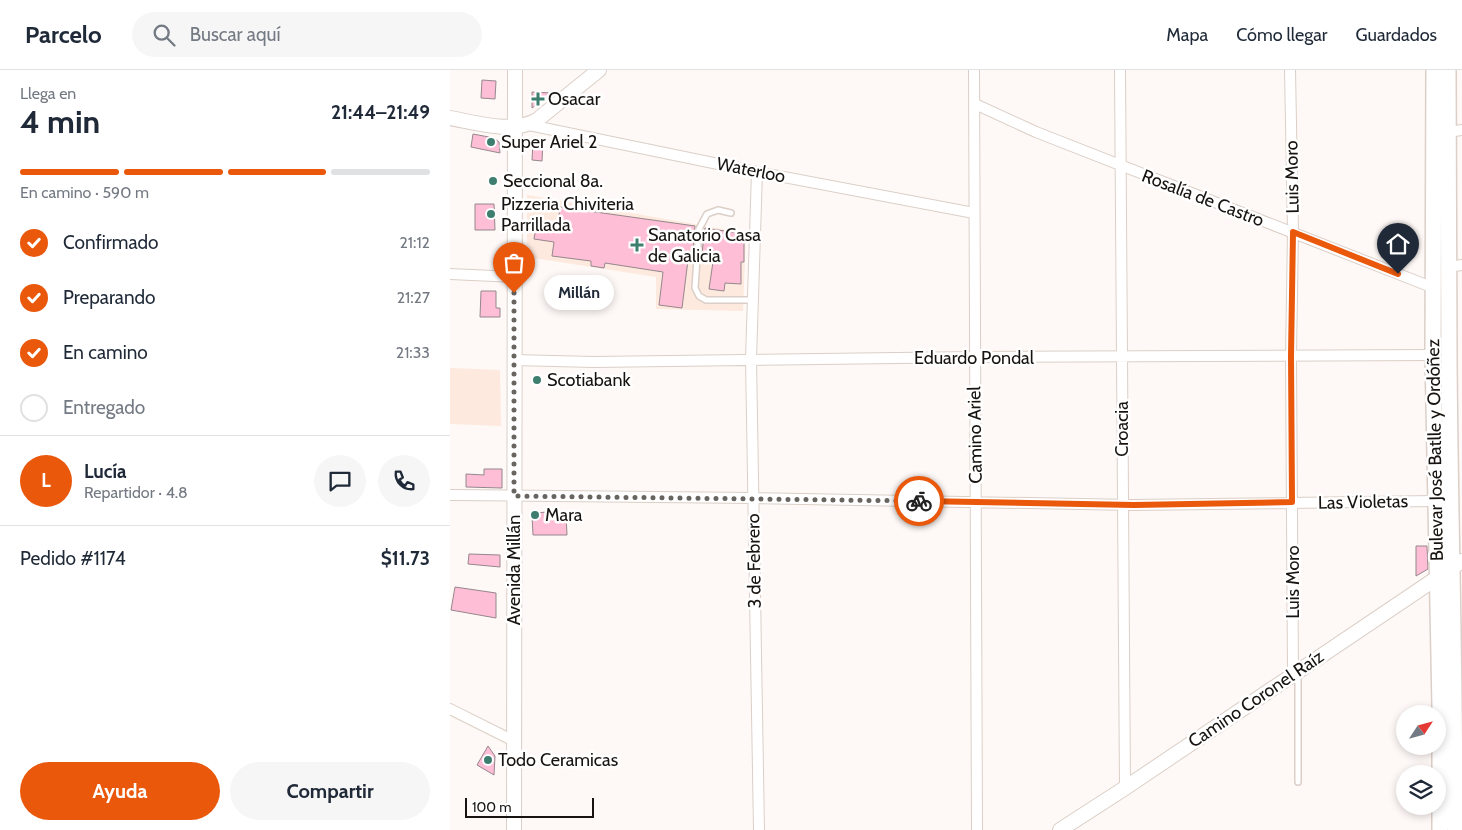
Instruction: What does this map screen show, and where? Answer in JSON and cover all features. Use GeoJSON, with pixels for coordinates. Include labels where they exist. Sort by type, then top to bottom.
{"type":"FeatureCollection","features":[{"type":"Feature","properties":{"kind":"main road","name":"Avenida Millán"},"geometry":{"type":"LineString","coordinates":[[514,830],[515,70]]}},
{"type":"Feature","properties":{"kind":"main road"},"geometry":{"type":"LineString","coordinates":[[450,118],[514,127],[529,125],[599,70]]}},
{"type":"Feature","properties":{"kind":"main road","name":"Bulevar José Batlle y Ordóñez"},"geometry":{"type":"LineString","coordinates":[[1434,70],[1433,356],[1435,501],[1438,578],[1452,707],[1440,830]]}},
{"type":"Feature","properties":{"kind":"main road","name":"Bulevar José Batlle y Ordóñez"},"geometry":{"type":"LineString","coordinates":[[1448,70],[1455,131],[1459,567],[1454,625],[1452,707],[1455,830]]}},
{"type":"Feature","properties":{"kind":"main road","name":"Camino Coronel Raíz"},"geometry":{"type":"LineString","coordinates":[[1060,830],[1438,578],[1459,567]]}},
{"type":"Feature","properties":{"kind":"main road"},"geometry":{"type":"LineString","coordinates":[[1454,625],[1462,599]]}},
{"type":"Feature","properties":{"kind":"street","name":"Camino Ariel"},"geometry":{"type":"LineString","coordinates":[[974,70],[977,830]]}},
{"type":"Feature","properties":{"kind":"street","name":"Croacia"},"geometry":{"type":"LineString","coordinates":[[1120,70],[1125,788]]}},
{"type":"Feature","properties":{"kind":"street","name":"Luis Moro"},"geometry":{"type":"LineString","coordinates":[[1290,70],[1293,232],[1291,356],[1292,502],[1296,672]]}},
{"type":"Feature","properties":{"kind":"street","name":"Rosalía de Castro"},"geometry":{"type":"LineString","coordinates":[[975,104],[1036,132],[1434,288]]}},
{"type":"Feature","properties":{"kind":"street","name":"Waterloo"},"geometry":{"type":"LineString","coordinates":[[529,125],[757,172],[974,213]]}},
{"type":"Feature","properties":{"kind":"street","name":"3 de Febrero"},"geometry":{"type":"LineString","coordinates":[[757,172],[751,359],[759,830]]}},
{"type":"Feature","properties":{"kind":"street"},"geometry":{"type":"LineString","coordinates":[[450,274],[514,277]]}},
{"type":"Feature","properties":{"kind":"street","name":"Eduardo Pondal"},"geometry":{"type":"LineString","coordinates":[[514,360],[594,362],[975,357],[1433,356]]}},
{"type":"Feature","properties":{"kind":"street","name":"Las Violetas"},"geometry":{"type":"LineString","coordinates":[[450,496],[753,498],[1122,504],[1435,501]]}},
{"type":"Feature","properties":{"kind":"street"},"geometry":{"type":"LineString","coordinates":[[450,709],[514,741]]}},
{"type":"Feature","properties":{"kind":"lane"},"geometry":{"type":"LineString","coordinates":[[732,213],[718,210],[707,214],[700,228],[695,288],[699,296],[706,300],[754,300]]}},
{"type":"Feature","properties":{"kind":"lane"},"geometry":{"type":"LineString","coordinates":[[1296,672],[1298,782]]}},
{"type":"Feature","properties":{"kind":"shaded area","name":"Sanatorio Casa de Galicia"},"geometry":{"type":"Polygon","coordinates":[[[527,195],[746,233],[743,311],[656,309],[656,277],[527,257],[527,195]]]}},
{"type":"Feature","properties":{"kind":"shaded area"},"geometry":{"type":"Polygon","coordinates":[[[450,368],[500,370],[501,426],[450,424],[450,368]]]}},
{"type":"Feature","properties":{"kind":"building"},"geometry":{"type":"Polygon","coordinates":[[[482,80],[496,81],[495,99],[481,98],[482,80]]]}},
{"type":"Feature","properties":{"kind":"building","name":"Osacar"},"geometry":{"type":"Polygon","coordinates":[[[532,92],[552,93],[532,108],[532,92]]]}},
{"type":"Feature","properties":{"kind":"building"},"geometry":{"type":"Polygon","coordinates":[[[473,134],[494,138],[499,142],[500,153],[471,147],[473,134]]]}},
{"type":"Feature","properties":{"kind":"building"},"geometry":{"type":"Polygon","coordinates":[[[533,141],[543,141],[542,161],[532,160],[533,141]]]}},
{"type":"Feature","properties":{"kind":"building"},"geometry":{"type":"Polygon","coordinates":[[[475,204],[494,204],[495,230],[475,230],[475,204]]]}},
{"type":"Feature","properties":{"kind":"building"},"geometry":{"type":"Polygon","coordinates":[[[560,207],[695,226],[693,252],[689,252],[682,308],[659,305],[663,272],[605,263],[604,268],[591,266],[591,261],[552,256],[554,242],[534,239],[536,227],[557,230],[560,207]]]}},
{"type":"Feature","properties":{"kind":"building"},"geometry":{"type":"Polygon","coordinates":[[[705,228],[744,234],[744,262],[741,262],[741,284],[725,283],[724,291],[709,289],[714,255],[702,253],[705,228]]]}},
{"type":"Feature","properties":{"kind":"building"},"geometry":{"type":"Polygon","coordinates":[[[481,291],[496,291],[496,308],[500,308],[500,317],[480,317],[481,291]]]}},
{"type":"Feature","properties":{"kind":"building"},"geometry":{"type":"Polygon","coordinates":[[[484,469],[502,469],[502,488],[466,487],[466,474],[484,475],[484,469]]]}},
{"type":"Feature","properties":{"kind":"building"},"geometry":{"type":"Polygon","coordinates":[[[535,513],[566,514],[567,535],[533,535],[532,516],[535,513]]]}},
{"type":"Feature","properties":{"kind":"building"},"geometry":{"type":"Polygon","coordinates":[[[1416,546],[1427,546],[1428,569],[1416,576],[1416,546]]]}},
{"type":"Feature","properties":{"kind":"building"},"geometry":{"type":"Polygon","coordinates":[[[469,554],[500,555],[500,567],[468,564],[469,554]]]}},
{"type":"Feature","properties":{"kind":"building"},"geometry":{"type":"Polygon","coordinates":[[[455,587],[496,593],[496,618],[451,610],[455,587]]]}},
{"type":"Feature","properties":{"kind":"building"},"geometry":{"type":"Polygon","coordinates":[[[488,746],[495,756],[494,775],[477,765],[488,746]]]}},
{"type":"Feature","properties":{"kind":"way so far"},"geometry":{"type":"LineString","coordinates":[[514,293],[514,496],[919,501]]}},
{"type":"Feature","properties":{"kind":"place","name":"Osacar"},"geometry":{"type":"Point","coordinates":[538,99]}},
{"type":"Feature","properties":{"kind":"place","name":"Super Ariel 2"},"geometry":{"type":"Point","coordinates":[491,142]}},
{"type":"Feature","properties":{"kind":"place","name":"Seccional 8a."},"geometry":{"type":"Point","coordinates":[493,181]}},
{"type":"Feature","properties":{"kind":"place","name":"Pizzeria Chiviteria Parrillada"},"geometry":{"type":"Point","coordinates":[491,214]}},
{"type":"Feature","properties":{"kind":"place","name":"Sanatorio Casa de Galicia"},"geometry":{"type":"Point","coordinates":[637,245]}},
{"type":"Feature","properties":{"kind":"place","name":"Millán"},"geometry":{"type":"Point","coordinates":[514,293]}},
{"type":"Feature","properties":{"kind":"place","name":"Scotiabank"},"geometry":{"type":"Point","coordinates":[537,380]}},
{"type":"Feature","properties":{"kind":"place","name":"Mara"},"geometry":{"type":"Point","coordinates":[535,515]}},
{"type":"Feature","properties":{"kind":"place","name":"Todo Ceramicas"},"geometry":{"type":"Point","coordinates":[488,760]}},
{"type":"Feature","properties":{"kind":"route"},"geometry":{"type":"LineString","coordinates":[[919,501],[1134,505],[1292,502],[1291,356],[1293,232],[1398,274]]}}]}
